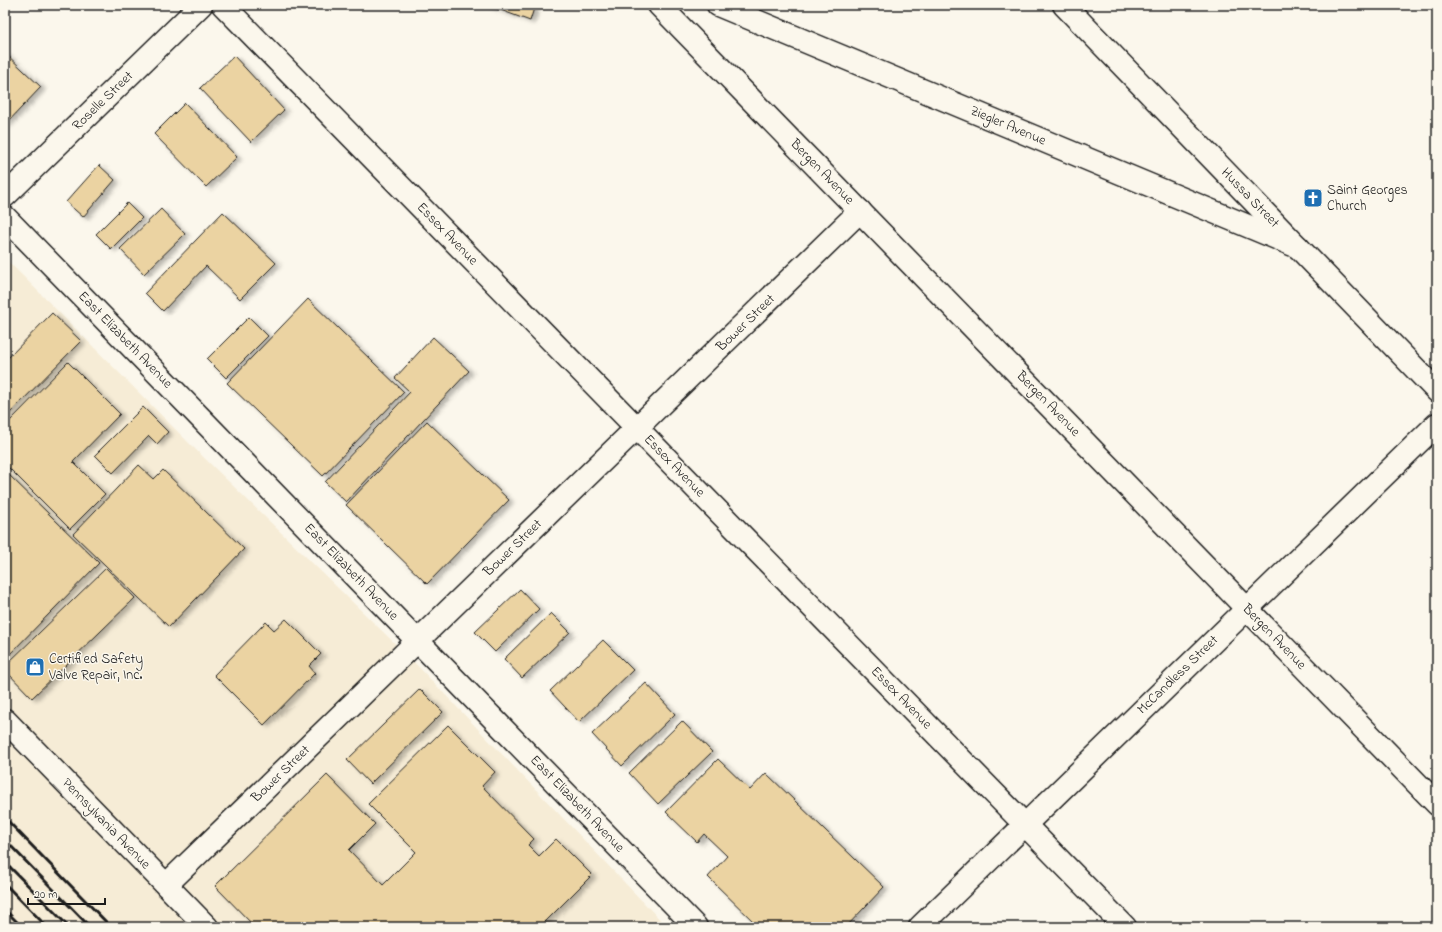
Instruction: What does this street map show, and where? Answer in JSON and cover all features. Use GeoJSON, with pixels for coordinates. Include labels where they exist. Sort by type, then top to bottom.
{"type":"FeatureCollection","features":[{"type":"Feature","properties":{"kind":"street","name":"Roselle Street"},"geometry":{"type":"LineString","coordinates":[[5,196],[201,5]]}},
{"type":"Feature","properties":{"kind":"street","name":"Essex Avenue"},"geometry":{"type":"LineString","coordinates":[[223,5],[1125,927]]}},
{"type":"Feature","properties":{"kind":"street","name":"Bergen Avenue"},"geometry":{"type":"LineString","coordinates":[[660,5],[1437,804]]}},
{"type":"Feature","properties":{"kind":"street","name":"Ziegler Avenue"},"geometry":{"type":"LineString","coordinates":[[718,5],[1298,248]]}},
{"type":"Feature","properties":{"kind":"street","name":"Hussa Street"},"geometry":{"type":"LineString","coordinates":[[1064,5],[1437,391]]}},
{"type":"Feature","properties":{"kind":"street","name":"Bower Street"},"geometry":{"type":"LineString","coordinates":[[166,885],[860,211]]}},
{"type":"Feature","properties":{"kind":"street","name":"East Elizabeth Avenue"},"geometry":{"type":"LineString","coordinates":[[5,217],[696,927]]}},
{"type":"Feature","properties":{"kind":"street","name":"McCandless Street"},"geometry":{"type":"LineString","coordinates":[[920,927],[1437,424]]}},
{"type":"Feature","properties":{"kind":"street","name":"Pennsylvania Avenue"},"geometry":{"type":"LineString","coordinates":[[5,720],[207,927]]}},
{"type":"Feature","properties":{"kind":"shaded area"},"geometry":{"type":"Polygon","coordinates":[[[5,258],[191,445],[413,661],[667,927],[5,927],[5,258]]]}},
{"type":"Feature","properties":{"kind":"building"},"geometry":{"type":"Polygon","coordinates":[[[487,5],[535,5],[530,21],[487,5]]]}},
{"type":"Feature","properties":{"kind":"building"},"geometry":{"type":"Polygon","coordinates":[[[5,53],[41,87],[5,125],[5,53]]]}},
{"type":"Feature","properties":{"kind":"building"},"geometry":{"type":"Polygon","coordinates":[[[234,56],[284,110],[251,142],[200,88],[234,56]]]}},
{"type":"Feature","properties":{"kind":"building"},"geometry":{"type":"Polygon","coordinates":[[[185,103],[237,157],[206,187],[154,134],[185,103]]]}},
{"type":"Feature","properties":{"kind":"building"},"geometry":{"type":"Polygon","coordinates":[[[99,165],[115,180],[83,217],[66,202],[99,165]]]}},
{"type":"Feature","properties":{"kind":"building"},"geometry":{"type":"Polygon","coordinates":[[[127,203],[142,218],[111,249],[96,234],[127,203]]]}},
{"type":"Feature","properties":{"kind":"building"},"geometry":{"type":"Polygon","coordinates":[[[161,209],[185,234],[144,274],[120,249],[161,209]]]}},
{"type":"Feature","properties":{"kind":"building"},"geometry":{"type":"Polygon","coordinates":[[[223,212],[276,263],[240,299],[206,266],[163,311],[145,293],[223,212]]]}},
{"type":"Feature","properties":{"kind":"building"},"geometry":{"type":"Polygon","coordinates":[[[308,299],[404,392],[323,476],[227,383],[308,299]]]}},
{"type":"Feature","properties":{"kind":"building"},"geometry":{"type":"Polygon","coordinates":[[[52,313],[81,341],[5,418],[5,361],[52,313]]]}},
{"type":"Feature","properties":{"kind":"building"},"geometry":{"type":"Polygon","coordinates":[[[249,317],[268,336],[226,378],[207,359],[249,317]]]}},
{"type":"Feature","properties":{"kind":"building"},"geometry":{"type":"Polygon","coordinates":[[[433,337],[469,371],[346,502],[325,482],[410,392],[395,378],[433,337]]]}},
{"type":"Feature","properties":{"kind":"building"},"geometry":{"type":"Polygon","coordinates":[[[68,362],[120,414],[73,462],[105,494],[70,529],[5,464],[5,426],[68,362]]]}},
{"type":"Feature","properties":{"kind":"building"},"geometry":{"type":"Polygon","coordinates":[[[143,407],[168,432],[157,444],[149,436],[113,473],[95,455],[143,407]]]}},
{"type":"Feature","properties":{"kind":"building"},"geometry":{"type":"Polygon","coordinates":[[[427,421],[509,500],[427,584],[346,505],[427,421]]]}},
{"type":"Feature","properties":{"kind":"building"},"geometry":{"type":"Polygon","coordinates":[[[139,465],[154,479],[163,470],[244,549],[169,627],[73,534],[139,465]]]}},
{"type":"Feature","properties":{"kind":"building"},"geometry":{"type":"Polygon","coordinates":[[[5,471],[99,563],[5,659],[5,471]]]}},
{"type":"Feature","properties":{"kind":"building"},"geometry":{"type":"Polygon","coordinates":[[[106,568],[135,598],[32,698],[5,670],[5,666],[106,568]]]}},
{"type":"Feature","properties":{"kind":"building"},"geometry":{"type":"Polygon","coordinates":[[[520,589],[539,609],[495,652],[475,632],[520,589]]]}},
{"type":"Feature","properties":{"kind":"building"},"geometry":{"type":"Polygon","coordinates":[[[551,613],[570,632],[522,678],[504,659],[551,613]]]}},
{"type":"Feature","properties":{"kind":"building"},"geometry":{"type":"Polygon","coordinates":[[[286,619],[321,654],[309,666],[315,673],[264,725],[214,675],[266,622],[274,630],[286,619]]]}},
{"type":"Feature","properties":{"kind":"building"},"geometry":{"type":"Polygon","coordinates":[[[603,640],[633,670],[579,722],[550,691],[603,640]]]}},
{"type":"Feature","properties":{"kind":"building"},"geometry":{"type":"Polygon","coordinates":[[[646,683],[675,714],[622,766],[592,734],[646,683]]]}},
{"type":"Feature","properties":{"kind":"building"},"geometry":{"type":"Polygon","coordinates":[[[420,689],[443,712],[370,784],[347,760],[420,689]]]}},
{"type":"Feature","properties":{"kind":"building"},"geometry":{"type":"Polygon","coordinates":[[[682,721],[712,752],[658,804],[629,773],[682,721]]]}},
{"type":"Feature","properties":{"kind":"building"},"geometry":{"type":"Polygon","coordinates":[[[448,725],[495,772],[482,786],[534,839],[528,845],[539,856],[556,839],[592,875],[540,927],[255,927],[215,886],[327,775],[375,824],[349,850],[383,885],[416,852],[368,804],[448,725]]]}},
{"type":"Feature","properties":{"kind":"building"},"geometry":{"type":"Polygon","coordinates":[[[718,759],[750,790],[766,773],[884,887],[846,927],[759,927],[708,877],[727,856],[704,834],[697,842],[666,812],[718,759]]]}},
{"type":"Feature","properties":{"kind":"railway"},"geometry":{"type":"LineString","coordinates":[[5,818],[111,927]]}},
{"type":"Feature","properties":{"kind":"railway"},"geometry":{"type":"LineString","coordinates":[[5,840],[90,927]]}},
{"type":"Feature","properties":{"kind":"railway"},"geometry":{"type":"LineString","coordinates":[[5,862],[69,927]]}},
{"type":"Feature","properties":{"kind":"railway"},"geometry":{"type":"LineString","coordinates":[[5,884],[47,927]]}},
{"type":"Feature","properties":{"kind":"railway"},"geometry":{"type":"LineString","coordinates":[[5,910],[22,927]]}},
{"type":"Feature","properties":{"kind":"place","name":"Saint Georges Church"},"geometry":{"type":"Point","coordinates":[1313,198]}},
{"type":"Feature","properties":{"kind":"place","name":"Certified Safety Valve Repair, Inc."},"geometry":{"type":"Point","coordinates":[35,667]}}]}
